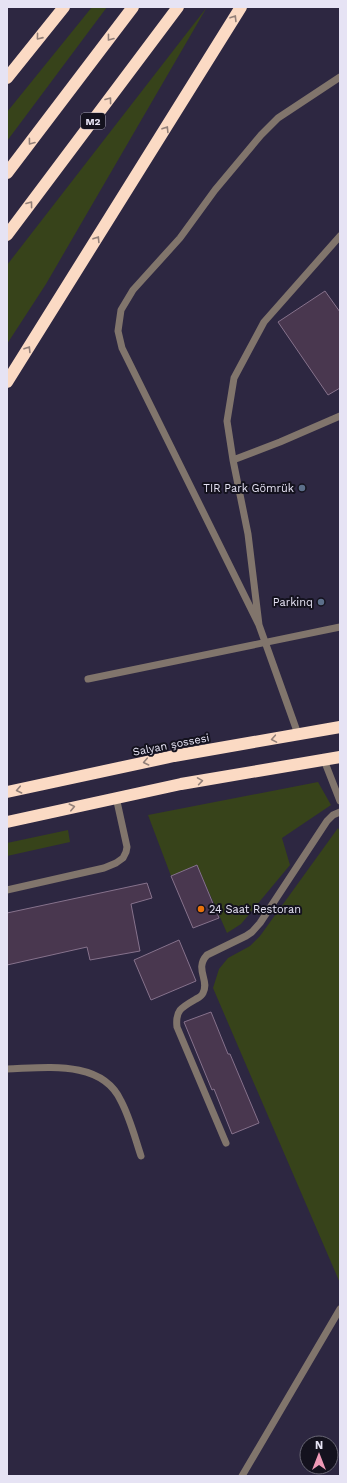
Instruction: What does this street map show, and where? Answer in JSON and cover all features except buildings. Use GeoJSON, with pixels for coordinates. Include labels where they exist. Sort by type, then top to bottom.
{"type":"FeatureCollection","features":[{"type":"Feature","properties":{"kind":"highway"},"geometry":{"type":"LineString","coordinates":[[7,78],[64,7]]}},
{"type":"Feature","properties":{"kind":"highway"},"geometry":{"type":"LineString","coordinates":[[7,173],[133,7]]}},
{"type":"Feature","properties":{"kind":"highway","name":"M2"},"geometry":{"type":"LineString","coordinates":[[7,235],[178,7]]}},
{"type":"Feature","properties":{"kind":"highway"},"geometry":{"type":"LineString","coordinates":[[7,382],[241,7]]}},
{"type":"Feature","properties":{"kind":"highway","name":"Salyan şossesi"},"geometry":{"type":"LineString","coordinates":[[7,792],[174,756],[340,727]]}},
{"type":"Feature","properties":{"kind":"highway"},"geometry":{"type":"LineString","coordinates":[[7,822],[181,784],[340,757]]}},
{"type":"Feature","properties":{"kind":"lane"},"geometry":{"type":"LineString","coordinates":[[298,734],[259,625],[122,348],[118,331],[120,310],[133,290],[180,238],[215,190],[261,135],[278,118],[340,77]]}},
{"type":"Feature","properties":{"kind":"lane"},"geometry":{"type":"LineString","coordinates":[[259,625],[248,534],[226,421],[234,378],[264,322],[340,236]]}},
{"type":"Feature","properties":{"kind":"lane"},"geometry":{"type":"LineString","coordinates":[[233,460],[340,416]]}},
{"type":"Feature","properties":{"kind":"lane"},"geometry":{"type":"LineString","coordinates":[[88,679],[340,627]]}},
{"type":"Feature","properties":{"kind":"lane"},"geometry":{"type":"LineString","coordinates":[[324,760],[340,801]]}},
{"type":"Feature","properties":{"kind":"lane"},"geometry":{"type":"LineString","coordinates":[[7,890],[104,868],[123,858],[127,847],[116,797]]}},
{"type":"Feature","properties":{"kind":"lane"},"geometry":{"type":"LineString","coordinates":[[226,1143],[177,1027],[176,1018],[179,1011],[185,1005],[198,998],[203,993],[204,983],[202,960],[207,955],[252,932],[260,923],[326,821],[333,815],[340,812]]}},
{"type":"Feature","properties":{"kind":"lane"},"geometry":{"type":"LineString","coordinates":[[7,1069],[57,1068],[82,1070],[106,1080],[121,1100],[142,1156]]}},
{"type":"Feature","properties":{"kind":"lane"},"geometry":{"type":"LineString","coordinates":[[242,1476],[340,1309]]}},
{"type":"Feature","properties":{"kind":"green space"},"geometry":{"type":"Polygon","coordinates":[[[92,7],[107,7],[7,141],[7,112],[92,7]]]}},
{"type":"Feature","properties":{"kind":"green space"},"geometry":{"type":"Polygon","coordinates":[[[207,7],[46,284],[7,344],[7,265],[207,7]]]}},
{"type":"Feature","properties":{"kind":"green space"},"geometry":{"type":"Polygon","coordinates":[[[318,782],[331,805],[282,838],[290,865],[241,924],[227,933],[197,865],[171,876],[148,815],[318,782]]]}},
{"type":"Feature","properties":{"kind":"green space"},"geometry":{"type":"Polygon","coordinates":[[[338,828],[340,832],[340,1283],[213,988],[219,969],[228,958],[250,946],[260,936],[338,828]]]}},
{"type":"Feature","properties":{"kind":"green space"},"geometry":{"type":"Polygon","coordinates":[[[68,830],[70,842],[7,856],[7,843],[68,830]]]}},
{"type":"Feature","properties":{"kind":"place","name":"TIR Park Gömrük"},"geometry":{"type":"Point","coordinates":[302,488]}},
{"type":"Feature","properties":{"kind":"place","name":"Parkinq"},"geometry":{"type":"Point","coordinates":[321,602]}},
{"type":"Feature","properties":{"kind":"place","name":"24 Saat Restoran"},"geometry":{"type":"Point","coordinates":[201,909]}}]}
